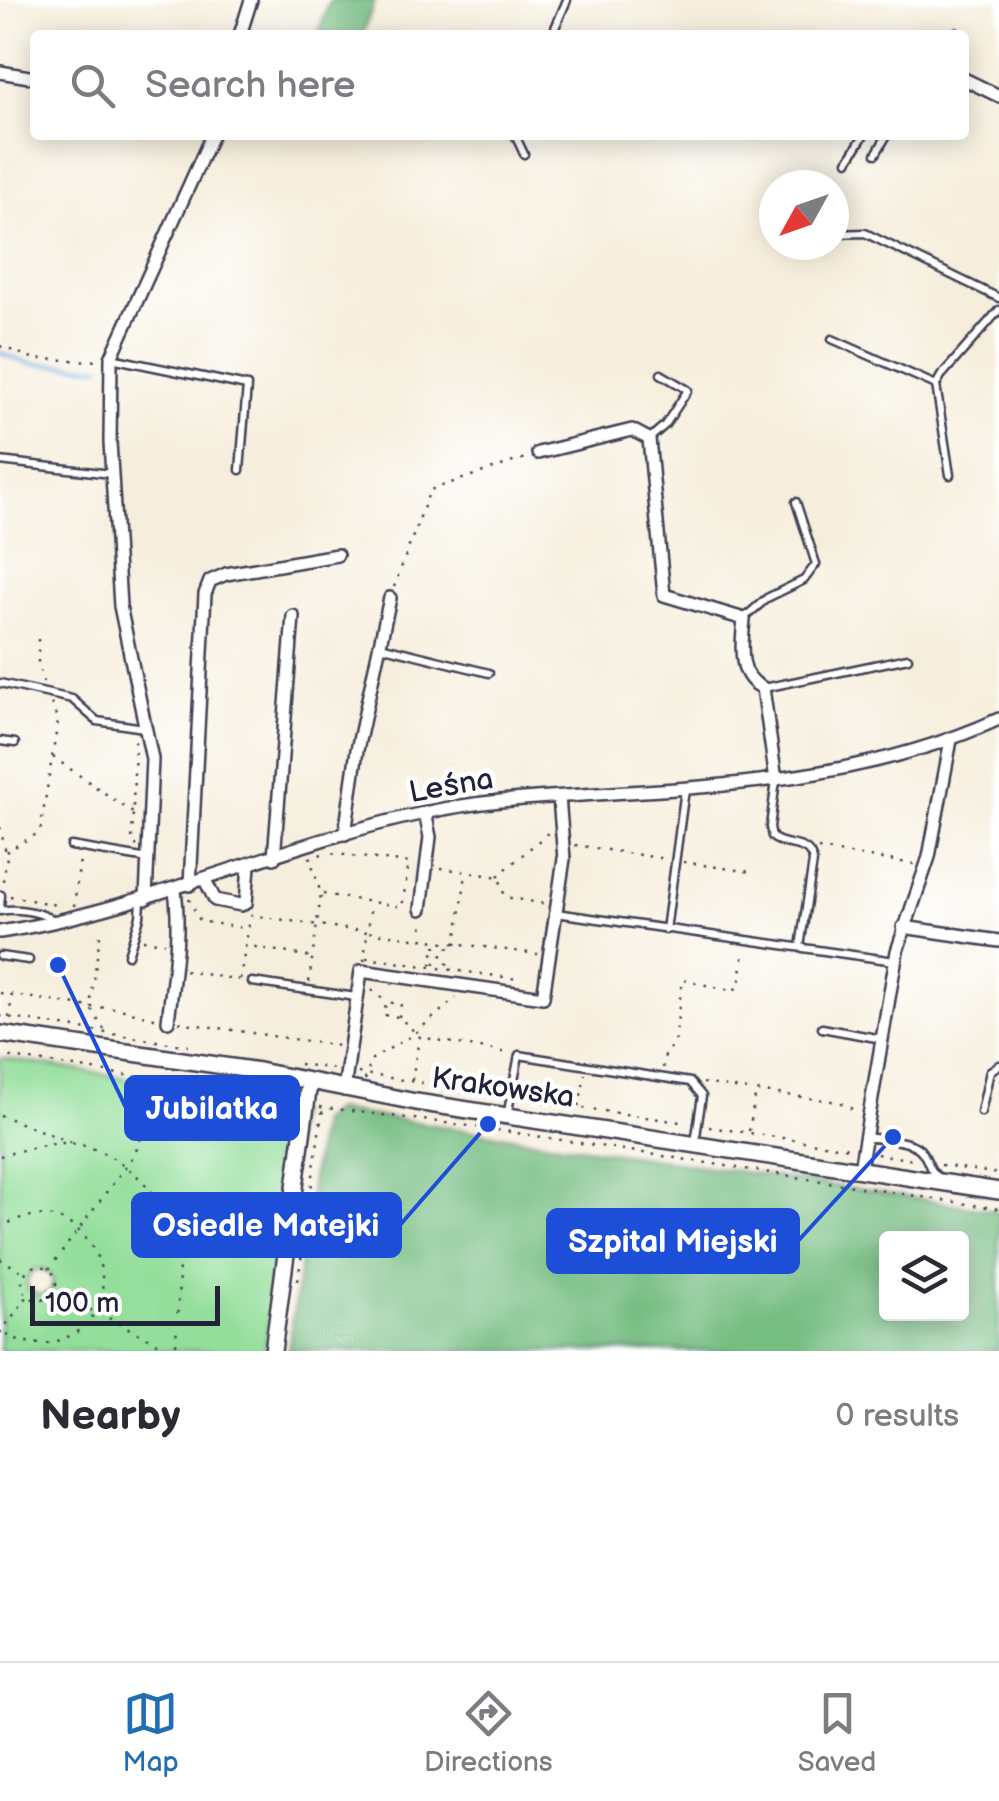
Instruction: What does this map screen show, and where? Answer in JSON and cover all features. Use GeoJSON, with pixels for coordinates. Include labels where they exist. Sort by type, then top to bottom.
{"type":"FeatureCollection","features":[{"type":"Feature","properties":{"kind":"street"},"geometry":{"type":"LineString","coordinates":[[241,30],[250,0]]}},
{"type":"Feature","properties":{"kind":"street"},"geometry":{"type":"LineString","coordinates":[[0,72],[30,77]]}},
{"type":"Feature","properties":{"kind":"street"},"geometry":{"type":"LineString","coordinates":[[969,81],[999,96]]}},
{"type":"Feature","properties":{"kind":"street"},"geometry":{"type":"LineString","coordinates":[[144,900],[152,759],[123,632],[110,360],[210,140]]}},
{"type":"Feature","properties":{"kind":"street"},"geometry":{"type":"LineString","coordinates":[[538,454],[632,430],[649,439],[664,595],[744,619],[744,664],[749,678],[763,688],[776,780]]}},
{"type":"Feature","properties":{"kind":"street"},"geometry":{"type":"LineString","coordinates":[[168,1021],[183,887],[205,594],[210,581],[226,574],[338,556]]}},
{"type":"Feature","properties":{"kind":"street"},"geometry":{"type":"LineString","coordinates":[[346,834],[357,750],[390,598]]}},
{"type":"Feature","properties":{"kind":"street"},"geometry":{"type":"LineString","coordinates":[[274,858],[293,616]]}},
{"type":"Feature","properties":{"kind":"street","name":"Leśna"},"geometry":{"type":"LineString","coordinates":[[0,932],[60,923],[144,900],[425,812],[500,800],[776,780],[838,770],[952,740],[999,718]]}},
{"type":"Feature","properties":{"kind":"street"},"geometry":{"type":"LineString","coordinates":[[860,1169],[903,927],[926,866],[952,740]]}},
{"type":"Feature","properties":{"kind":"street"},"geometry":{"type":"LineString","coordinates":[[344,1090],[362,971],[543,997],[563,844],[559,797]]}},
{"type":"Feature","properties":{"kind":"street"},"geometry":{"type":"LineString","coordinates":[[422,910],[430,838],[425,812]]}},
{"type":"Feature","properties":{"kind":"street"},"geometry":{"type":"LineString","coordinates":[[205,880],[216,900],[241,905],[246,903],[250,866]]}},
{"type":"Feature","properties":{"kind":"street"},"geometry":{"type":"LineString","coordinates":[[903,927],[999,941]]}},
{"type":"Feature","properties":{"kind":"street","name":"Krakowska"},"geometry":{"type":"LineString","coordinates":[[0,1034],[999,1191]]}},
{"type":"Feature","properties":{"kind":"street"},"geometry":{"type":"LineString","coordinates":[[274,1351],[298,1103],[309,1082]]}},
{"type":"Feature","properties":{"kind":"lane"},"geometry":{"type":"LineString","coordinates":[[554,30],[567,0]]}},
{"type":"Feature","properties":{"kind":"lane"},"geometry":{"type":"LineString","coordinates":[[517,140],[524,154]]}},
{"type":"Feature","properties":{"kind":"lane"},"geometry":{"type":"LineString","coordinates":[[848,161],[861,140]]}},
{"type":"Feature","properties":{"kind":"lane"},"geometry":{"type":"LineString","coordinates":[[876,154],[884,140]]}},
{"type":"Feature","properties":{"kind":"lane"},"geometry":{"type":"LineString","coordinates":[[849,234],[865,233],[999,298]]}},
{"type":"Feature","properties":{"kind":"lane"},"geometry":{"type":"LineString","coordinates":[[950,475],[936,385],[999,310]]}},
{"type":"Feature","properties":{"kind":"lane"},"geometry":{"type":"LineString","coordinates":[[832,339],[936,385]]}},
{"type":"Feature","properties":{"kind":"lane"},"geometry":{"type":"LineString","coordinates":[[110,360],[247,386],[240,470]]}},
{"type":"Feature","properties":{"kind":"lane"},"geometry":{"type":"LineString","coordinates":[[649,439],[665,425],[688,390],[661,374]]}},
{"type":"Feature","properties":{"kind":"lane"},"geometry":{"type":"LineString","coordinates":[[0,461],[113,474]]}},
{"type":"Feature","properties":{"kind":"lane"},"geometry":{"type":"LineString","coordinates":[[744,619],[767,598],[804,580],[816,564],[796,502]]}},
{"type":"Feature","properties":{"kind":"lane"},"geometry":{"type":"LineString","coordinates":[[380,646],[489,673]]}},
{"type":"Feature","properties":{"kind":"lane"},"geometry":{"type":"LineString","coordinates":[[763,688],[908,658]]}},
{"type":"Feature","properties":{"kind":"lane"},"geometry":{"type":"LineString","coordinates":[[0,683],[72,699],[96,721],[144,728]]}},
{"type":"Feature","properties":{"kind":"lane"},"geometry":{"type":"LineString","coordinates":[[0,741],[15,743]]}},
{"type":"Feature","properties":{"kind":"lane"},"geometry":{"type":"LineString","coordinates":[[776,780],[772,837],[779,843],[805,847],[812,854],[800,947]]}},
{"type":"Feature","properties":{"kind":"lane"},"geometry":{"type":"LineString","coordinates":[[666,930],[685,788]]}},
{"type":"Feature","properties":{"kind":"lane"},"geometry":{"type":"LineString","coordinates":[[71,846],[148,858]]}},
{"type":"Feature","properties":{"kind":"lane"},"geometry":{"type":"LineString","coordinates":[[1,894],[0,909],[43,914],[60,923]]}},
{"type":"Feature","properties":{"kind":"lane"},"geometry":{"type":"LineString","coordinates":[[128,955],[144,900]]}},
{"type":"Feature","properties":{"kind":"lane"},"geometry":{"type":"LineString","coordinates":[[556,909],[666,930],[896,962]]}},
{"type":"Feature","properties":{"kind":"lane"},"geometry":{"type":"LineString","coordinates":[[0,956],[29,960]]}},
{"type":"Feature","properties":{"kind":"lane"},"geometry":{"type":"LineString","coordinates":[[252,982],[357,998]]}},
{"type":"Feature","properties":{"kind":"lane"},"geometry":{"type":"LineString","coordinates":[[822,1028],[883,1039]]}},
{"type":"Feature","properties":{"kind":"lane"},"geometry":{"type":"LineString","coordinates":[[507,1116],[519,1055],[662,1076],[689,1081],[702,1096],[695,1144]]}},
{"type":"Feature","properties":{"kind":"lane"},"geometry":{"type":"LineString","coordinates":[[981,1112],[990,1072],[999,1065]]}},
{"type":"Feature","properties":{"kind":"lane"},"geometry":{"type":"LineString","coordinates":[[865,1144],[916,1146],[926,1158],[928,1168],[945,1182]]}},
{"type":"Feature","properties":{"kind":"path"},"geometry":{"type":"LineString","coordinates":[[0,346],[35,359],[110,360]]}},
{"type":"Feature","properties":{"kind":"path"},"geometry":{"type":"LineString","coordinates":[[390,598],[430,490],[538,454]]}},
{"type":"Feature","properties":{"kind":"path"},"geometry":{"type":"LineString","coordinates":[[6,852],[40,832],[58,721],[38,663],[38,639]]}},
{"type":"Feature","properties":{"kind":"path"},"geometry":{"type":"LineString","coordinates":[[144,728],[134,741],[132,841],[148,858]]}},
{"type":"Feature","properties":{"kind":"path"},"geometry":{"type":"LineString","coordinates":[[52,756],[133,813]]}},
{"type":"Feature","properties":{"kind":"path"},"geometry":{"type":"LineString","coordinates":[[497,877],[561,821]]}},
{"type":"Feature","properties":{"kind":"path"},"geometry":{"type":"LineString","coordinates":[[0,826],[6,852],[1,894],[74,910],[80,863]]}},
{"type":"Feature","properties":{"kind":"path"},"geometry":{"type":"LineString","coordinates":[[563,844],[752,872]]}},
{"type":"Feature","properties":{"kind":"path"},"geometry":{"type":"LineString","coordinates":[[805,847],[926,866]]}},
{"type":"Feature","properties":{"kind":"path"},"geometry":{"type":"LineString","coordinates":[[310,976],[321,894],[310,858],[326,853],[409,863],[402,907],[321,894]]}},
{"type":"Feature","properties":{"kind":"path"},"geometry":{"type":"LineString","coordinates":[[426,866],[501,878],[502,892],[508,898],[556,909]]}},
{"type":"Feature","properties":{"kind":"path"},"geometry":{"type":"LineString","coordinates":[[429,967],[454,944],[466,872]]}},
{"type":"Feature","properties":{"kind":"path"},"geometry":{"type":"LineString","coordinates":[[183,887],[200,921],[248,929]]}},
{"type":"Feature","properties":{"kind":"path"},"geometry":{"type":"LineString","coordinates":[[371,902],[364,958],[518,979]]}},
{"type":"Feature","properties":{"kind":"path"},"geometry":{"type":"LineString","coordinates":[[240,980],[251,917],[246,903]]}},
{"type":"Feature","properties":{"kind":"path"},"geometry":{"type":"LineString","coordinates":[[251,917],[549,956]]}},
{"type":"Feature","properties":{"kind":"path"},"geometry":{"type":"LineString","coordinates":[[100,935],[90,1006],[106,1032]]}},
{"type":"Feature","properties":{"kind":"path"},"geometry":{"type":"LineString","coordinates":[[133,939],[176,944]]}},
{"type":"Feature","properties":{"kind":"path"},"geometry":{"type":"LineString","coordinates":[[662,1076],[665,1054],[676,1037],[682,980],[734,991],[740,981],[745,940]]}},
{"type":"Feature","properties":{"kind":"path"},"geometry":{"type":"LineString","coordinates":[[435,943],[450,970]]}},
{"type":"Feature","properties":{"kind":"path"},"geometry":{"type":"LineString","coordinates":[[429,967],[435,943]]}},
{"type":"Feature","properties":{"kind":"path"},"geometry":{"type":"LineString","coordinates":[[244,946],[313,957]]}},
{"type":"Feature","properties":{"kind":"path"},"geometry":{"type":"LineString","coordinates":[[174,969],[252,982]]}},
{"type":"Feature","properties":{"kind":"path"},"geometry":{"type":"LineString","coordinates":[[360,979],[386,1002],[401,1004],[399,1017]]}},
{"type":"Feature","properties":{"kind":"path"},"geometry":{"type":"LineString","coordinates":[[469,986],[414,1034],[378,1053],[368,1064],[366,1074],[748,1133],[865,1144],[999,1174]]}},
{"type":"Feature","properties":{"kind":"path"},"geometry":{"type":"LineString","coordinates":[[0,993],[116,1008],[168,1021],[350,1048]]}},
{"type":"Feature","properties":{"kind":"path"},"geometry":{"type":"LineString","coordinates":[[8,1018],[12,995]]}},
{"type":"Feature","properties":{"kind":"path"},"geometry":{"type":"LineString","coordinates":[[386,1002],[384,1015],[399,1017],[420,1038],[519,1055]]}},
{"type":"Feature","properties":{"kind":"path"},"geometry":{"type":"LineString","coordinates":[[412,1082],[420,1038]]}},
{"type":"Feature","properties":{"kind":"path"},"geometry":{"type":"LineString","coordinates":[[0,1055],[999,1208]]}},
{"type":"Feature","properties":{"kind":"path"},"geometry":{"type":"LineString","coordinates":[[579,1107],[587,1065]]}},
{"type":"Feature","properties":{"kind":"path"},"geometry":{"type":"LineString","coordinates":[[49,1269],[128,1167],[153,1104],[158,1080]]}},
{"type":"Feature","properties":{"kind":"path"},"geometry":{"type":"LineString","coordinates":[[689,1081],[839,1102],[858,1110]]}},
{"type":"Feature","properties":{"kind":"path"},"geometry":{"type":"LineString","coordinates":[[748,1133],[756,1091]]}},
{"type":"Feature","properties":{"kind":"path"},"geometry":{"type":"LineString","coordinates":[[153,1104],[184,1110],[212,1102],[279,1106],[298,1103]]}},
{"type":"Feature","properties":{"kind":"path"},"geometry":{"type":"LineString","coordinates":[[296,1294],[322,1113],[327,1108]]}},
{"type":"Feature","properties":{"kind":"path"},"geometry":{"type":"LineString","coordinates":[[0,1115],[108,1156],[128,1167],[160,1203],[177,1247],[174,1351],[95,1311],[72,1307],[54,1290]]}},
{"type":"Feature","properties":{"kind":"path"},"geometry":{"type":"LineString","coordinates":[[0,1156],[77,1144]]}},
{"type":"Feature","properties":{"kind":"path"},"geometry":{"type":"LineString","coordinates":[[0,1228],[36,1216],[58,1219],[78,1229],[93,1246],[102,1268],[102,1289],[95,1311],[79,1330],[53,1342],[30,1343],[0,1332],[28,1296]]}},
{"type":"Feature","properties":{"kind":"path"},"geometry":{"type":"LineString","coordinates":[[0,1259],[24,1273]]}},
{"type":"Feature","properties":{"kind":"path"},"geometry":{"type":"LineString","coordinates":[[39,1265],[49,1269],[56,1282],[54,1290],[42,1300],[28,1296],[21,1283],[24,1273],[39,1265]]}},
{"type":"Feature","properties":{"kind":"green space"},"geometry":{"type":"Polygon","coordinates":[[[330,0],[375,0],[364,30],[320,30],[330,0]]]}},
{"type":"Feature","properties":{"kind":"green space"},"geometry":{"type":"Polygon","coordinates":[[[0,1058],[262,1099],[296,1112],[265,1351],[0,1351],[0,1058]],[[43,1269],[34,1270],[27,1279],[28,1288],[37,1295],[48,1293],[53,1285],[51,1275],[43,1269]]]}},
{"type":"Feature","properties":{"kind":"green space"},"geometry":{"type":"Polygon","coordinates":[[[335,1110],[999,1211],[999,1351],[288,1351],[320,1122],[335,1110]]]}},
{"type":"Feature","properties":{"kind":"waterway"},"geometry":{"type":"LineString","coordinates":[[0,353],[31,364],[101,367]]}},
{"type":"Feature","properties":{"kind":"place","name":"Jubilatka"},"geometry":{"type":"Point","coordinates":[58,965]}},
{"type":"Feature","properties":{"kind":"place","name":"Osiedle Matejki"},"geometry":{"type":"Point","coordinates":[488,1124]}},
{"type":"Feature","properties":{"kind":"place","name":"Szpital Miejski"},"geometry":{"type":"Point","coordinates":[893,1137]}}]}
